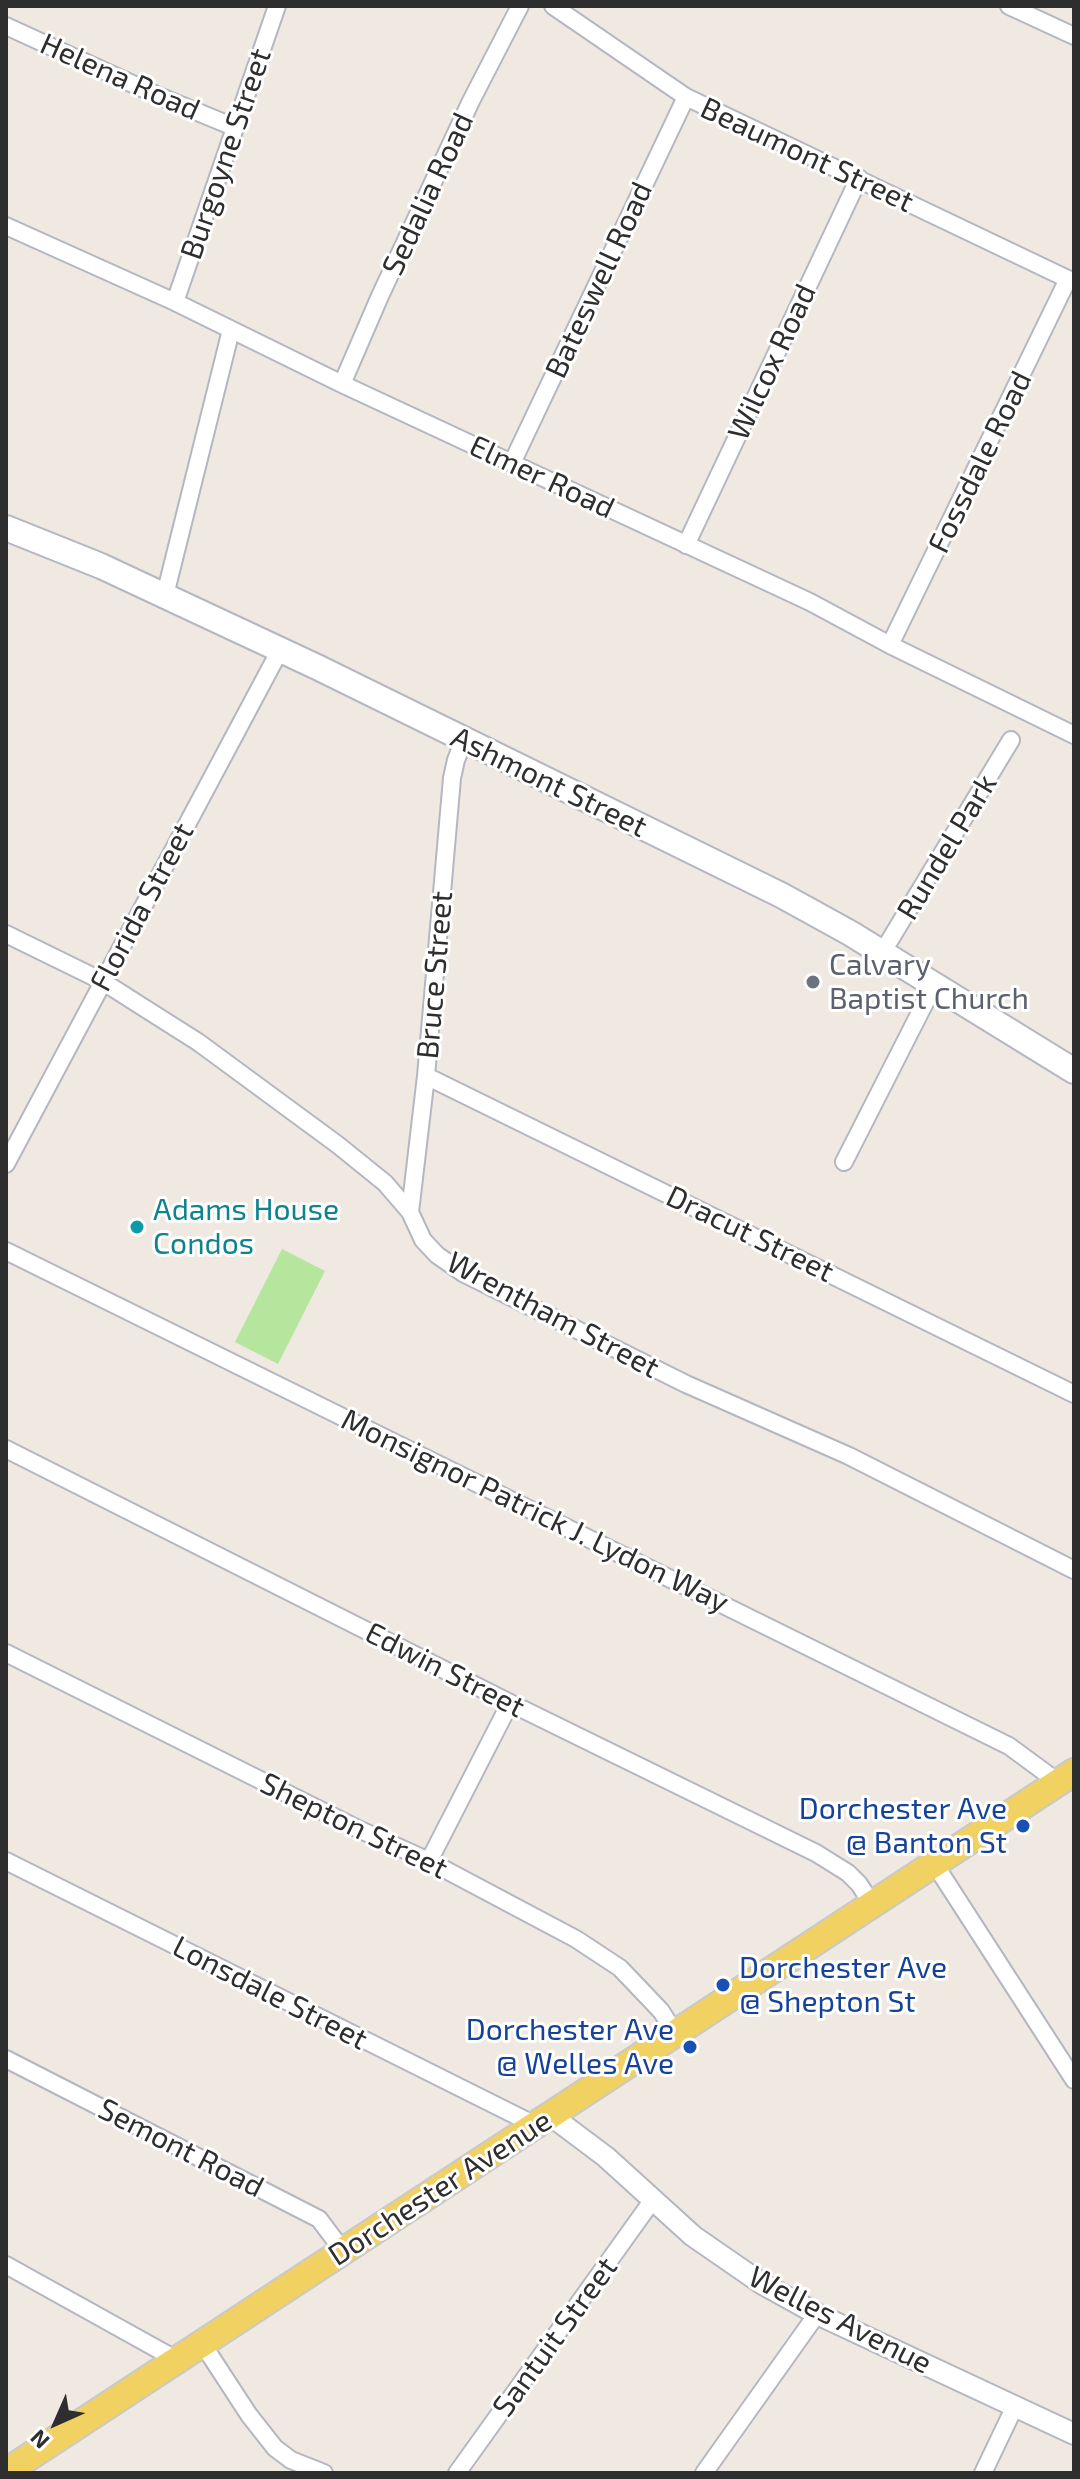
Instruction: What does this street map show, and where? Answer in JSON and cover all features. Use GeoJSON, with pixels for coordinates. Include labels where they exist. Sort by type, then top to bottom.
{"type":"FeatureCollection","features":[{"type":"Feature","properties":{"kind":"main road","name":"Ashmont Street"},"geometry":{"type":"LineString","coordinates":[[6,529],[90,561],[165,595],[781,895],[1074,1071]]}},
{"type":"Feature","properties":{"kind":"main road","name":"Dorchester Avenue"},"geometry":{"type":"LineString","coordinates":[[6,2472],[1066,1777]]}},
{"type":"Feature","properties":{"kind":"street","name":"Burgoyne Street"},"geometry":{"type":"LineString","coordinates":[[175,302],[277,6]]}},
{"type":"Feature","properties":{"kind":"street","name":"Sedalia Road"},"geometry":{"type":"LineString","coordinates":[[342,384],[465,115],[520,6]]}},
{"type":"Feature","properties":{"kind":"street","name":"Beaumont Street"},"geometry":{"type":"LineString","coordinates":[[553,6],[686,97],[1071,281]]}},
{"type":"Feature","properties":{"kind":"street"},"geometry":{"type":"LineString","coordinates":[[574,20],[584,6]]}},
{"type":"Feature","properties":{"kind":"street"},"geometry":{"type":"LineString","coordinates":[[1009,6],[1074,36]]}},
{"type":"Feature","properties":{"kind":"street","name":"Helena Road"},"geometry":{"type":"LineString","coordinates":[[6,26],[234,127]]}},
{"type":"Feature","properties":{"kind":"street","name":"Bateswell Road"},"geometry":{"type":"LineString","coordinates":[[512,463],[686,97]]}},
{"type":"Feature","properties":{"kind":"street","name":"Wilcox Road"},"geometry":{"type":"LineString","coordinates":[[686,545],[859,178]]}},
{"type":"Feature","properties":{"kind":"street","name":"Elmer Road"},"geometry":{"type":"LineString","coordinates":[[6,226],[175,302],[342,384],[810,602],[890,645],[1074,735]]}},
{"type":"Feature","properties":{"kind":"street","name":"Fossdale Road"},"geometry":{"type":"LineString","coordinates":[[890,645],[1071,281]]}},
{"type":"Feature","properties":{"kind":"street"},"geometry":{"type":"LineString","coordinates":[[165,595],[231,330]]}},
{"type":"Feature","properties":{"kind":"street","name":"Florida Street"},"geometry":{"type":"LineString","coordinates":[[6,1164],[280,650]]}},
{"type":"Feature","properties":{"kind":"street","name":"Bruce Street"},"geometry":{"type":"LineString","coordinates":[[410,1212],[426,1076],[452,778],[464,740]]}},
{"type":"Feature","properties":{"kind":"street","name":"Rundel Park"},"geometry":{"type":"LineString","coordinates":[[882,953],[1011,740]]}},
{"type":"Feature","properties":{"kind":"street","name":"Wrentham Street"},"geometry":{"type":"LineString","coordinates":[[6,934],[102,981],[198,1042],[338,1145],[385,1183],[410,1212],[423,1240],[437,1255],[463,1273],[686,1384],[849,1456],[1074,1570]]}},
{"type":"Feature","properties":{"kind":"street"},"geometry":{"type":"LineString","coordinates":[[844,1162],[934,985]]}},
{"type":"Feature","properties":{"kind":"street","name":"Dracut Street"},"geometry":{"type":"LineString","coordinates":[[426,1076],[1074,1394]]}},
{"type":"Feature","properties":{"kind":"street","name":"Monsignor Patrick J. Lydon Way"},"geometry":{"type":"LineString","coordinates":[[6,1251],[1009,1746],[1066,1777]]}},
{"type":"Feature","properties":{"kind":"street","name":"Edwin Street"},"geometry":{"type":"LineString","coordinates":[[6,1449],[510,1703],[768,1827],[833,1862],[859,1884],[872,1904]]}},
{"type":"Feature","properties":{"kind":"street","name":"Shepton Street"},"geometry":{"type":"LineString","coordinates":[[6,1653],[356,1828],[429,1861],[576,1939],[620,1968],[661,2011],[675,2033]]}},
{"type":"Feature","properties":{"kind":"street"},"geometry":{"type":"LineString","coordinates":[[429,1861],[510,1703]]}},
{"type":"Feature","properties":{"kind":"street","name":"Lonsdale Street"},"geometry":{"type":"LineString","coordinates":[[6,1861],[542,2120]]}},
{"type":"Feature","properties":{"kind":"street"},"geometry":{"type":"LineString","coordinates":[[934,1863],[1074,2080]]}},
{"type":"Feature","properties":{"kind":"street","name":"Semont Road"},"geometry":{"type":"LineString","coordinates":[[6,2059],[319,2219],[343,2251]]}},
{"type":"Feature","properties":{"kind":"street","name":"Welles Avenue"},"geometry":{"type":"LineString","coordinates":[[542,2120],[606,2157],[693,2236],[761,2283],[817,2314],[1074,2434]]}},
{"type":"Feature","properties":{"kind":"street","name":"Santuit Street"},"geometry":{"type":"LineString","coordinates":[[457,2473],[652,2201]]}},
{"type":"Feature","properties":{"kind":"street"},"geometry":{"type":"LineString","coordinates":[[6,2265],[177,2360]]}},
{"type":"Feature","properties":{"kind":"street"},"geometry":{"type":"LineString","coordinates":[[704,2473],[817,2314]]}},
{"type":"Feature","properties":{"kind":"street"},"geometry":{"type":"LineString","coordinates":[[202,2343],[249,2415],[275,2448],[291,2460],[324,2473]]}},
{"type":"Feature","properties":{"kind":"street"},"geometry":{"type":"LineString","coordinates":[[983,2473],[1015,2406]]}},
{"type":"Feature","properties":{"kind":"green space"},"geometry":{"type":"Polygon","coordinates":[[[282,1249],[325,1271],[278,1364],[235,1342],[282,1249]]]}},
{"type":"Feature","properties":{"kind":"place","name":"Calvary Baptist Church"},"geometry":{"type":"Point","coordinates":[813,982]}},
{"type":"Feature","properties":{"kind":"place","name":"Adams House Condos"},"geometry":{"type":"Point","coordinates":[137,1227]}},
{"type":"Feature","properties":{"kind":"place","name":"Dorchester Ave @ Banton St"},"geometry":{"type":"Point","coordinates":[1023,1826]}},
{"type":"Feature","properties":{"kind":"place","name":"Dorchester Ave @ Shepton St"},"geometry":{"type":"Point","coordinates":[723,1985]}},
{"type":"Feature","properties":{"kind":"place","name":"Dorchester Ave @ Welles Ave"},"geometry":{"type":"Point","coordinates":[690,2047]}}]}
